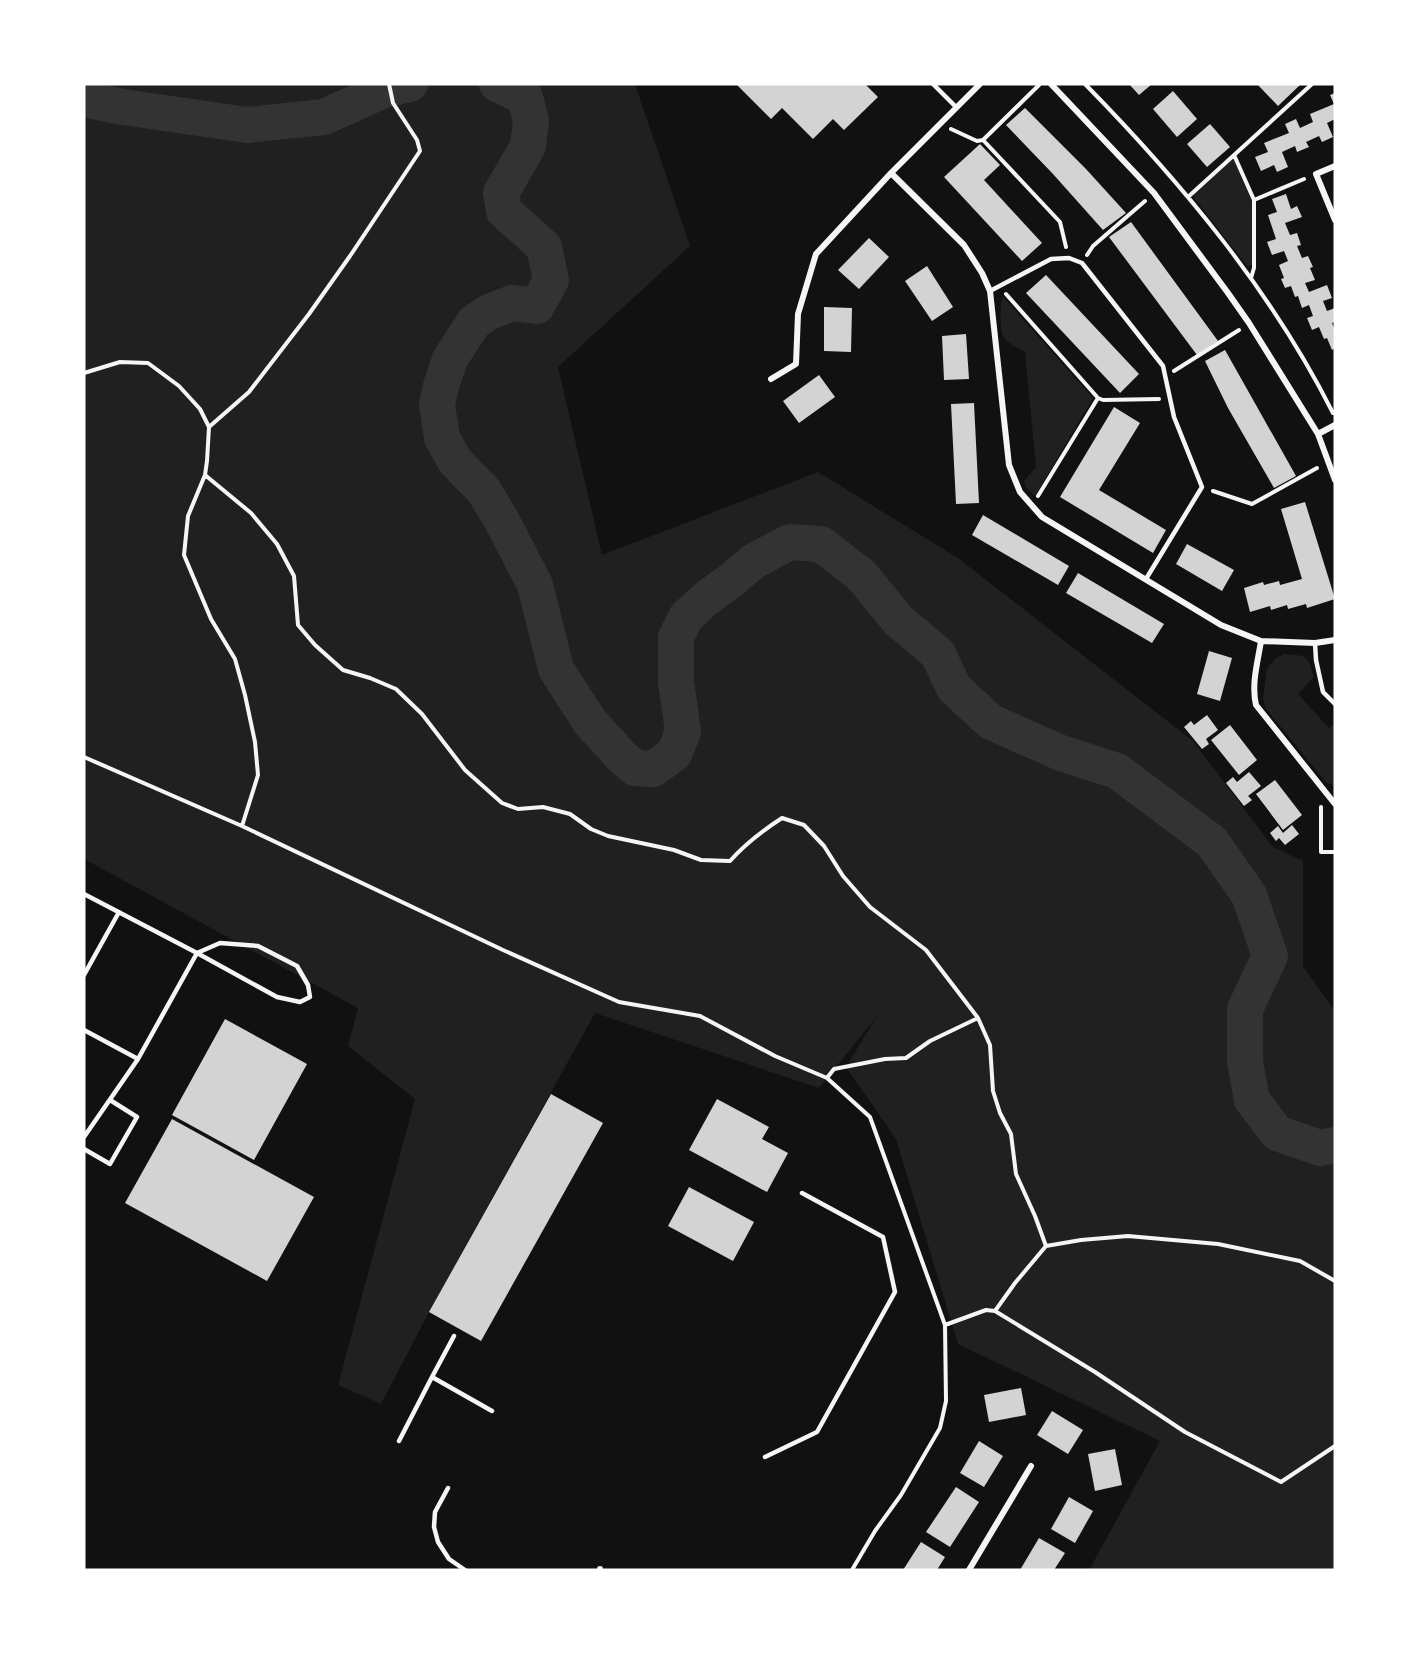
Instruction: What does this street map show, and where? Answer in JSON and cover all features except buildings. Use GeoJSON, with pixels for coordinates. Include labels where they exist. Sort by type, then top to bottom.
{"type":"FeatureCollection","features":[{"type":"Feature","properties":{"kind":"street"},"geometry":{"type":"LineString","coordinates":[[771,379],[796,364],[798,314],[816,254],[891,172],[980,84]]}},
{"type":"Feature","properties":{"kind":"street"},"geometry":{"type":"LineString","coordinates":[[1051,84],[1154,194],[1249,323],[1317,434],[1335,480]]}},
{"type":"Feature","properties":{"kind":"street"},"geometry":{"type":"LineString","coordinates":[[1335,166],[1316,174],[1335,220]]}},
{"type":"Feature","properties":{"kind":"street"},"geometry":{"type":"LineString","coordinates":[[891,172],[964,245],[982,273],[990,291],[1009,465],[1020,492],[1042,517],[1221,625],[1261,641],[1315,643],[1335,640]]}},
{"type":"Feature","properties":{"kind":"street"},"geometry":{"type":"LineString","coordinates":[[1317,434],[1335,425]]}},
{"type":"Feature","properties":{"kind":"street"},"geometry":{"type":"LineString","coordinates":[[1261,641],[1255,681],[1256,705],[1335,804]]}},
{"type":"Feature","properties":{"kind":"street"},"geometry":{"type":"LineString","coordinates":[[969,1570],[1031,1466]]}},
{"type":"Feature","properties":{"kind":"lane"},"geometry":{"type":"LineString","coordinates":[[933,84],[956,107]]}},
{"type":"Feature","properties":{"kind":"lane"},"geometry":{"type":"LineString","coordinates":[[990,291],[1051,259],[1069,258],[1082,263],[1164,366],[1174,417],[1202,487],[1146,579]]}},
{"type":"Feature","properties":{"kind":"lane"},"geometry":{"type":"LineString","coordinates":[[1315,643],[1323,692],[1335,704]]}},
{"type":"Feature","properties":{"kind":"lane"},"geometry":{"type":"LineString","coordinates":[[84,894],[197,953],[277,997],[300,1002],[310,997],[308,985],[297,966],[258,946],[220,943],[197,953],[138,1059],[84,1137]]}},
{"type":"Feature","properties":{"kind":"lane"},"geometry":{"type":"LineString","coordinates":[[84,975],[119,912]]}},
{"type":"Feature","properties":{"kind":"lane"},"geometry":{"type":"LineString","coordinates":[[84,1030],[138,1059]]}},
{"type":"Feature","properties":{"kind":"lane"},"geometry":{"type":"LineString","coordinates":[[84,1149],[110,1164],[138,1117],[110,1100]]}},
{"type":"Feature","properties":{"kind":"lane"},"geometry":{"type":"LineString","coordinates":[[765,1457],[817,1432],[895,1292],[883,1237],[802,1193]]}},
{"type":"Feature","properties":{"kind":"lane"},"geometry":{"type":"LineString","coordinates":[[399,1441],[454,1336]]}},
{"type":"Feature","properties":{"kind":"lane"},"geometry":{"type":"LineString","coordinates":[[432,1377],[492,1411]]}},
{"type":"Feature","properties":{"kind":"lane"},"geometry":{"type":"LineString","coordinates":[[448,1488],[435,1512],[434,1527],[438,1542],[449,1559],[465,1570]]}},
{"type":"Feature","properties":{"kind":"path"},"geometry":{"type":"LineString","coordinates":[[209,427],[249,392],[309,314],[420,151],[417,140],[393,103],[389,84]]}},
{"type":"Feature","properties":{"kind":"path"},"geometry":{"type":"LineString","coordinates":[[940,124],[977,141],[983,140],[1040,84]]}},
{"type":"Feature","properties":{"kind":"path"},"geometry":{"type":"LineString","coordinates":[[1085,84],[1129,129],[1188,197],[1251,278],[1291,339],[1335,416]]}},
{"type":"Feature","properties":{"kind":"path"},"geometry":{"type":"LineString","coordinates":[[1188,197],[1312,84]]}},
{"type":"Feature","properties":{"kind":"path"},"geometry":{"type":"LineString","coordinates":[[983,140],[1060,222],[1069,258]]}},
{"type":"Feature","properties":{"kind":"path"},"geometry":{"type":"LineString","coordinates":[[1234,155],[1254,200],[1254,268],[1251,278]]}},
{"type":"Feature","properties":{"kind":"path"},"geometry":{"type":"LineString","coordinates":[[1254,200],[1316,174]]}},
{"type":"Feature","properties":{"kind":"path"},"geometry":{"type":"LineString","coordinates":[[1082,263],[1093,246],[1154,194]]}},
{"type":"Feature","properties":{"kind":"path"},"geometry":{"type":"LineString","coordinates":[[1000,286],[1098,398],[1103,400],[1169,399]]}},
{"type":"Feature","properties":{"kind":"path"},"geometry":{"type":"LineString","coordinates":[[1166,375],[1187,364],[1249,323]]}},
{"type":"Feature","properties":{"kind":"path"},"geometry":{"type":"LineString","coordinates":[[84,373],[120,362],[148,363],[179,386],[200,409],[209,427],[205,475],[188,516],[184,555],[211,619],[235,659],[245,694],[258,775],[242,826]]}},
{"type":"Feature","properties":{"kind":"path"},"geometry":{"type":"LineString","coordinates":[[1032,506],[1098,398]]}},
{"type":"Feature","properties":{"kind":"path"},"geometry":{"type":"LineString","coordinates":[[1202,487],[1252,504],[1328,462]]}},
{"type":"Feature","properties":{"kind":"path"},"geometry":{"type":"LineString","coordinates":[[205,475],[250,513],[277,544],[294,576],[298,625],[315,645],[343,670],[396,689],[422,714],[465,770],[502,802],[518,809],[543,807],[570,814],[591,829],[608,836],[674,850],[701,860],[730,861],[744,845],[782,818],[804,825],[824,846],[843,876],[870,907],[926,950],[978,1018],[990,1045],[993,1091],[1000,1113],[1011,1134],[1016,1174],[1046,1246]]}},
{"type":"Feature","properties":{"kind":"path"},"geometry":{"type":"LineString","coordinates":[[84,757],[242,826],[503,950],[619,1002],[700,1016],[776,1056],[827,1077],[870,1117],[945,1325],[946,1401],[940,1428],[901,1495],[875,1531],[852,1570]]}},
{"type":"Feature","properties":{"kind":"path"},"geometry":{"type":"LineString","coordinates":[[1321,806],[1321,852],[1335,852]]}},
{"type":"Feature","properties":{"kind":"path"},"geometry":{"type":"LineString","coordinates":[[827,1077],[834,1069],[885,1059],[906,1058],[930,1041],[978,1018]]}},
{"type":"Feature","properties":{"kind":"path"},"geometry":{"type":"LineString","coordinates":[[995,1311],[1046,1246],[1081,1240],[1128,1236],[1218,1244],[1300,1261],[1335,1281]]}},
{"type":"Feature","properties":{"kind":"path"},"geometry":{"type":"LineString","coordinates":[[945,1325],[986,1310],[995,1311],[1095,1372],[1185,1432],[1281,1482],[1335,1446]]}},
{"type":"Feature","properties":{"kind":"shaded area"},"geometry":{"type":"Polygon","coordinates":[[[84,84],[635,84],[690,246],[558,367],[602,555],[818,472],[958,558],[1193,741],[1273,847],[1303,861],[1303,966],[1335,1011],[1335,1570],[1089,1570],[1160,1441],[958,1344],[896,1139],[846,1067],[877,1016],[819,1088],[595,1013],[429,1312],[381,1404],[338,1385],[415,1099],[348,1046],[358,1008],[84,859],[84,84]]]}},
{"type":"Feature","properties":{"kind":"shaded area"},"geometry":{"type":"Polygon","coordinates":[[[1233,158],[1252,202],[1252,264],[1248,267],[1194,198],[1194,193],[1233,158]]]}},
{"type":"Feature","properties":{"kind":"shaded area"},"geometry":{"type":"Polygon","coordinates":[[[1003,297],[1093,398],[1035,496],[1026,487],[1024,481],[1036,467],[1025,352],[1008,342],[1002,334],[1003,297]]]}},
{"type":"Feature","properties":{"kind":"shaded area"},"geometry":{"type":"Polygon","coordinates":[[[1284,654],[1302,656],[1310,664],[1314,677],[1298,694],[1329,728],[1335,723],[1335,786],[1326,782],[1266,709],[1263,699],[1267,669],[1275,659],[1284,654]]]}},
{"type":"Feature","properties":{"kind":"waterway"},"geometry":{"type":"LineString","coordinates":[[84,99],[247,125],[324,117],[384,90],[410,84]]}},
{"type":"Feature","properties":{"kind":"waterway"},"geometry":{"type":"LineString","coordinates":[[497,84],[525,97],[531,121],[528,146],[501,193],[504,211],[544,247],[551,280],[537,306],[512,303],[489,312],[474,322],[450,359],[437,405],[442,438],[455,461],[484,491],[535,585],[556,669],[590,722],[635,768],[653,769],[674,754],[683,732],[676,681],[676,637],[686,617],[754,561],[790,542],[821,544],[862,576],[898,620],[938,654],[954,688],[991,722],[1061,753],[1117,771],[1212,842],[1249,895],[1270,956],[1245,1009],[1245,1062],[1252,1100],[1277,1133],[1320,1148],[1335,1145]]}}]}
